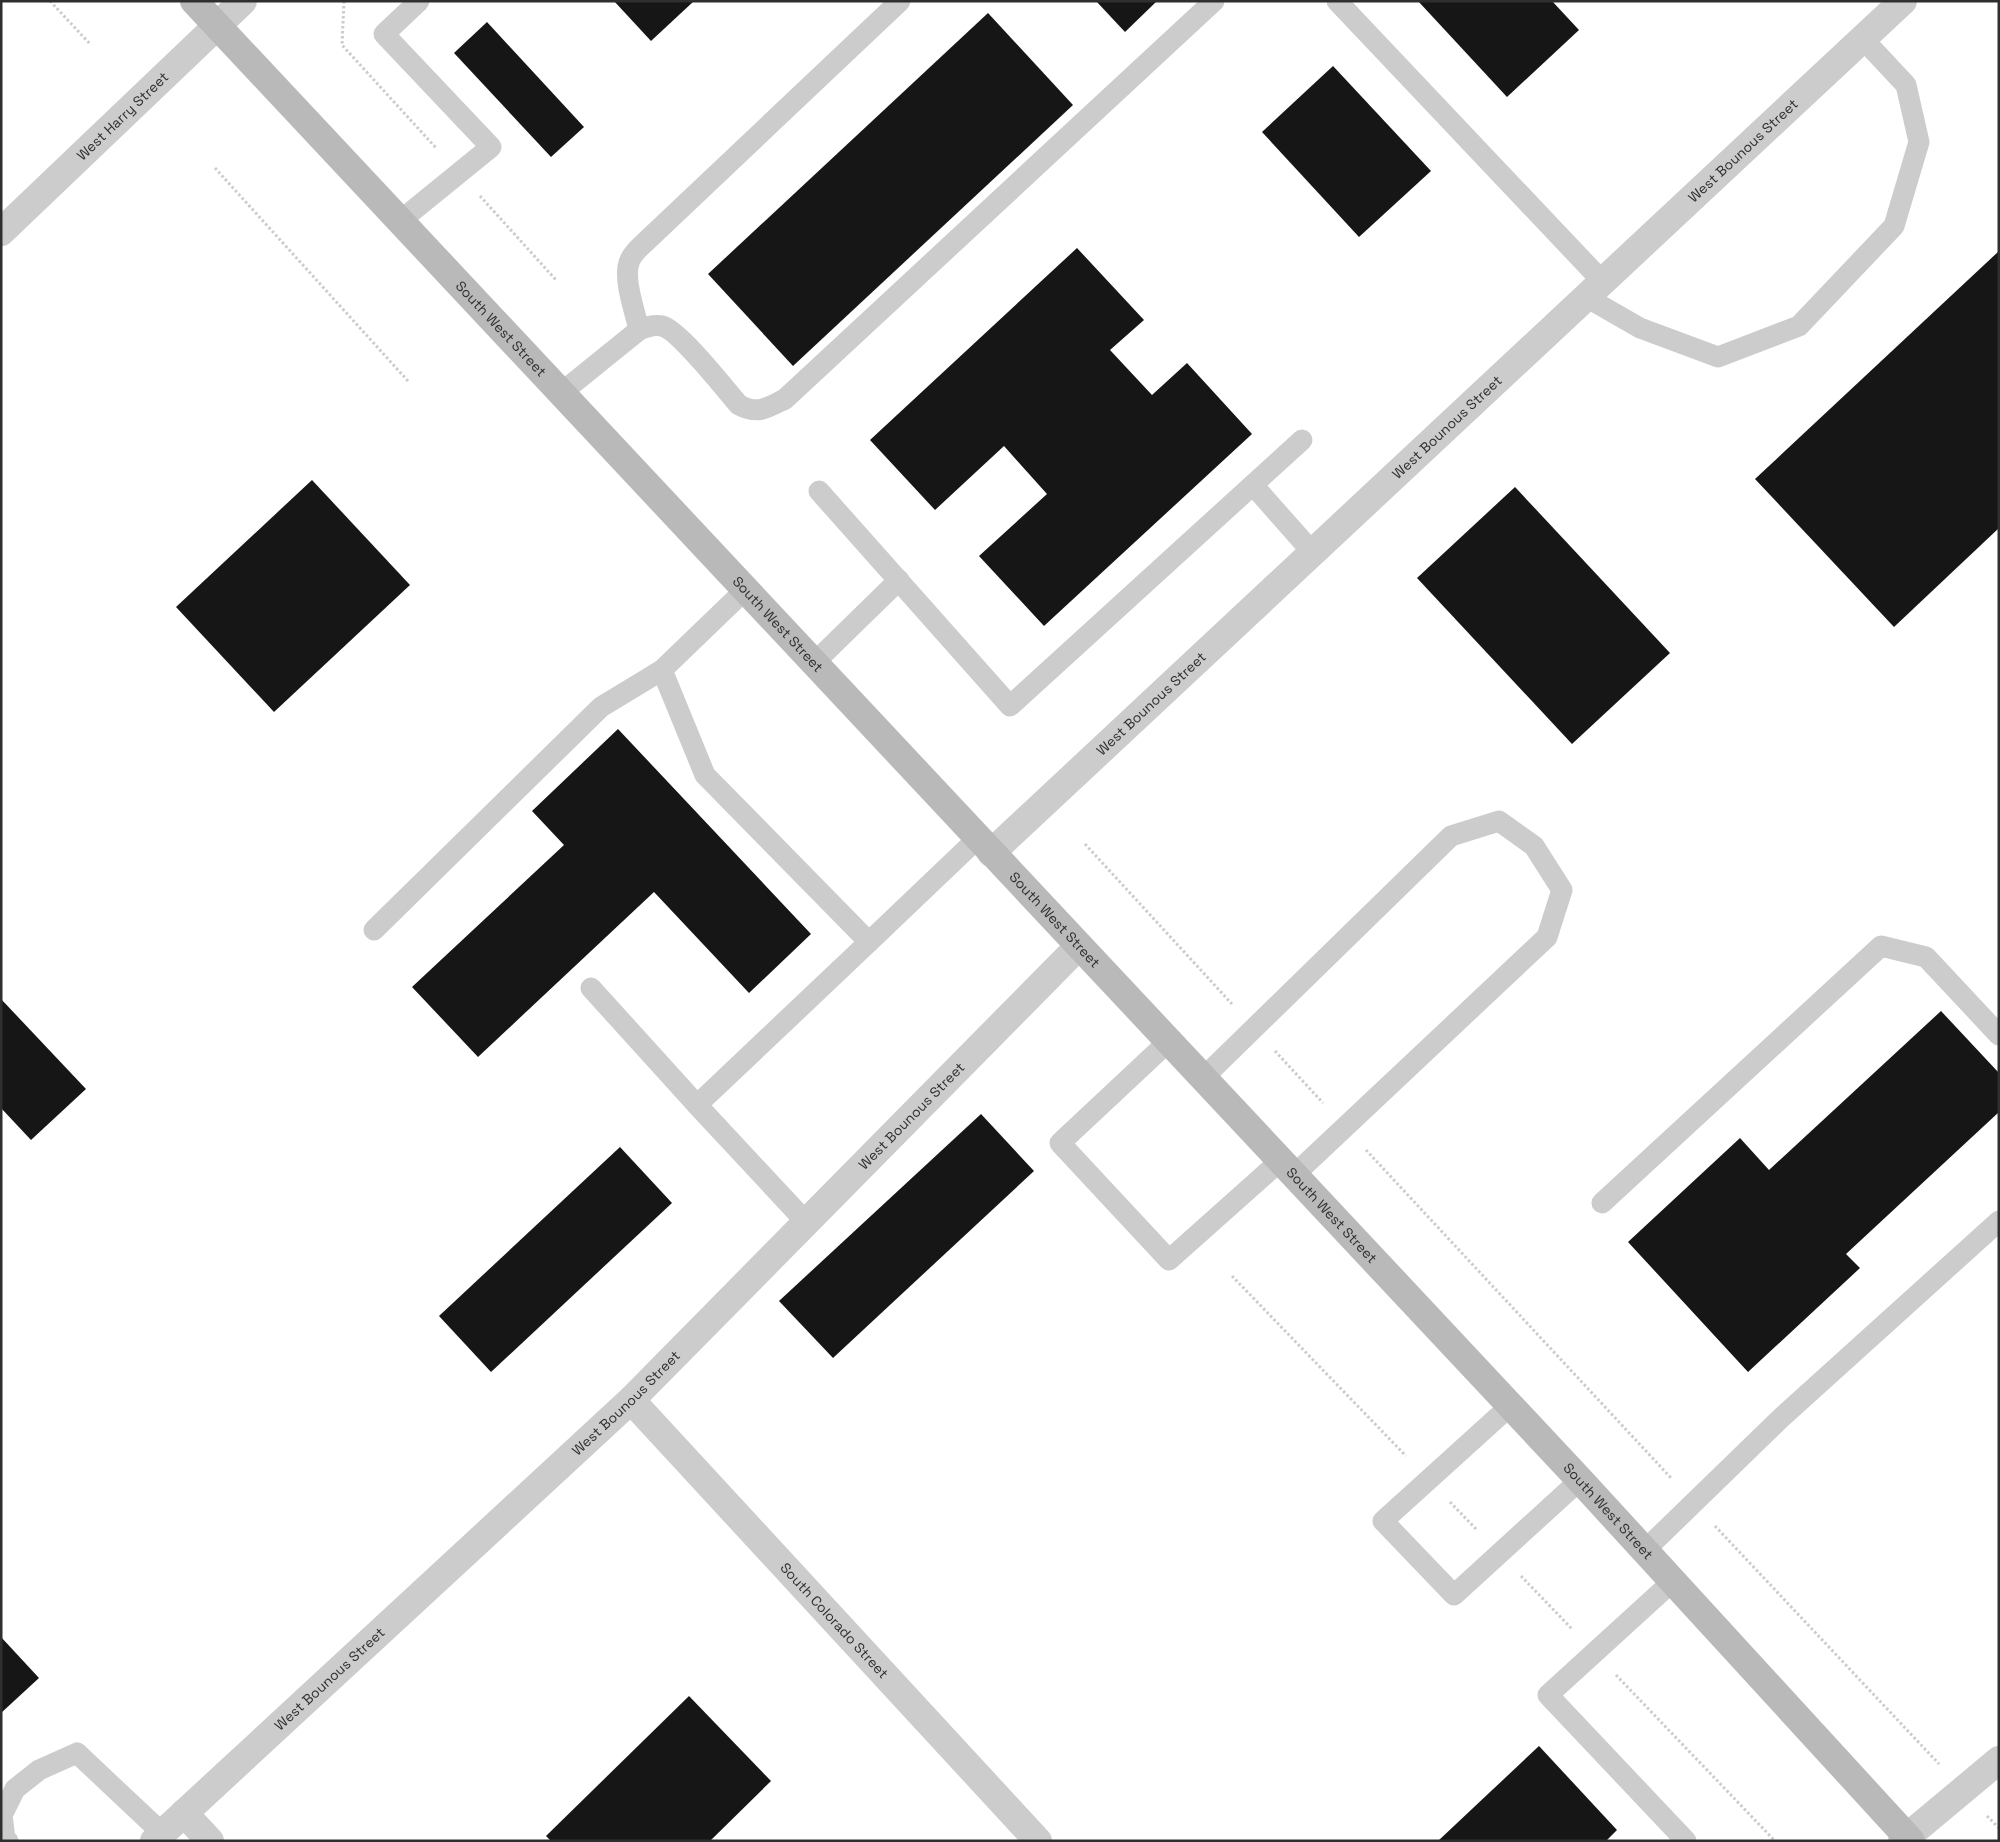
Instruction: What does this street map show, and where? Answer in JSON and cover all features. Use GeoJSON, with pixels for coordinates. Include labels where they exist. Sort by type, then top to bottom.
{"type":"FeatureCollection","features":[{"type":"Feature","properties":{"kind":"main road","name":"South West Street"},"geometry":{"type":"LineString","coordinates":[[194,1],[1580,1480],[1906,1839]]}},
{"type":"Feature","properties":{"kind":"street","name":"West Harry Street"},"geometry":{"type":"LineString","coordinates":[[1,232],[243,1]]}},
{"type":"Feature","properties":{"kind":"street","name":"West Bounous Street"},"geometry":{"type":"LineString","coordinates":[[984,846],[1313,552],[1903,1]]}},
{"type":"Feature","properties":{"kind":"street","name":"West Bounous Street"},"geometry":{"type":"LineString","coordinates":[[158,1837],[631,1400],[1079,946]]}},
{"type":"Feature","properties":{"kind":"street","name":"South Colorado Street"},"geometry":{"type":"LineString","coordinates":[[631,1400],[1038,1841]]}},
{"type":"Feature","properties":{"kind":"street"},"geometry":{"type":"LineString","coordinates":[[1906,1839],[1999,1760]]}},
{"type":"Feature","properties":{"kind":"street"},"geometry":{"type":"LineString","coordinates":[[184,1813],[210,1841]]}},
{"type":"Feature","properties":{"kind":"lane"},"geometry":{"type":"LineString","coordinates":[[400,221],[491,147],[384,34],[419,1]]}},
{"type":"Feature","properties":{"kind":"lane"},"geometry":{"type":"LineString","coordinates":[[639,330],[628,281],[627,269],[630,259],[640,247],[900,1]]}},
{"type":"Feature","properties":{"kind":"lane"},"geometry":{"type":"LineString","coordinates":[[561,393],[639,330],[648,326],[662,326],[676,334],[739,405],[760,411],[785,399],[1214,1]]}},
{"type":"Feature","properties":{"kind":"lane"},"geometry":{"type":"LineString","coordinates":[[1338,1],[1594,289],[1640,328],[1718,357],[1799,326],[1894,226],[1919,142],[1906,85],[1863,39]]}},
{"type":"Feature","properties":{"kind":"lane"},"geometry":{"type":"LineString","coordinates":[[819,490],[1010,706],[1302,440]]}},
{"type":"Feature","properties":{"kind":"lane"},"geometry":{"type":"LineString","coordinates":[[1253,486],[1313,552]]}},
{"type":"Feature","properties":{"kind":"lane"},"geometry":{"type":"LineString","coordinates":[[814,663],[899,580]]}},
{"type":"Feature","properties":{"kind":"lane"},"geometry":{"type":"LineString","coordinates":[[374,930],[601,707],[662,670],[746,590]]}},
{"type":"Feature","properties":{"kind":"lane"},"geometry":{"type":"LineString","coordinates":[[662,670],[705,775],[869,942]]}},
{"type":"Feature","properties":{"kind":"lane"},"geometry":{"type":"LineString","coordinates":[[1169,1041],[1060,1143],[1169,1260],[1287,1168],[1345,1127],[1546,937],[1562,890],[1534,846],[1500,822],[1451,836],[1203,1078]]}},
{"type":"Feature","properties":{"kind":"lane"},"geometry":{"type":"LineString","coordinates":[[697,1105],[869,942],[984,846]]}},
{"type":"Feature","properties":{"kind":"lane"},"geometry":{"type":"LineString","coordinates":[[1602,1203],[1881,946],[1926,957],[1999,1035]]}},
{"type":"Feature","properties":{"kind":"lane"},"geometry":{"type":"LineString","coordinates":[[592,988],[806,1222]]}},
{"type":"Feature","properties":{"kind":"lane"},"geometry":{"type":"LineString","coordinates":[[1645,1550],[1781,1418],[1999,1221]]}},
{"type":"Feature","properties":{"kind":"lane"},"geometry":{"type":"LineString","coordinates":[[1510,1406],[1383,1521],[1454,1595],[1580,1480]]}},
{"type":"Feature","properties":{"kind":"lane"},"geometry":{"type":"LineString","coordinates":[[1673,1581],[1548,1695],[1686,1841]]}},
{"type":"Feature","properties":{"kind":"lane"},"geometry":{"type":"LineString","coordinates":[[8,1841],[5,1838],[2,1815],[15,1789],[39,1770],[77,1753],[158,1837]]}},
{"type":"Feature","properties":{"kind":"path"},"geometry":{"type":"LineString","coordinates":[[50,1],[91,45]]}},
{"type":"Feature","properties":{"kind":"path"},"geometry":{"type":"LineString","coordinates":[[342,45],[344,1]]}},
{"type":"Feature","properties":{"kind":"path"},"geometry":{"type":"LineString","coordinates":[[215,168],[408,381]]}},
{"type":"Feature","properties":{"kind":"path"},"geometry":{"type":"LineString","coordinates":[[1085,844],[1345,1127],[1999,1828]]}},
{"type":"Feature","properties":{"kind":"building"},"geometry":{"type":"Polygon","coordinates":[[[614,1],[694,1],[651,41],[614,1]]]}},
{"type":"Feature","properties":{"kind":"building"},"geometry":{"type":"Polygon","coordinates":[[[1096,1],[1157,1],[1125,32],[1096,1]]]}},
{"type":"Feature","properties":{"kind":"building"},"geometry":{"type":"Polygon","coordinates":[[[1418,1],[1552,1],[1579,30],[1507,97],[1418,1]]]}},
{"type":"Feature","properties":{"kind":"building"},"geometry":{"type":"Polygon","coordinates":[[[988,13],[1073,105],[793,366],[708,274],[988,13]]]}},
{"type":"Feature","properties":{"kind":"building"},"geometry":{"type":"Polygon","coordinates":[[[487,22],[584,127],[551,157],[454,53],[487,22]]]}},
{"type":"Feature","properties":{"kind":"building"},"geometry":{"type":"Polygon","coordinates":[[[1333,66],[1431,171],[1359,237],[1262,132],[1333,66]]]}},
{"type":"Feature","properties":{"kind":"building"},"geometry":{"type":"Polygon","coordinates":[[[1077,248],[1144,320],[1110,350],[1152,395],[1187,363],[1252,434],[1044,626],[979,556],[1047,494],[1004,446],[935,510],[870,440],[1077,248]]]}},
{"type":"Feature","properties":{"kind":"building"},"geometry":{"type":"Polygon","coordinates":[[[1999,251],[1999,528],[1894,627],[1755,479],[1999,251]]]}},
{"type":"Feature","properties":{"kind":"building"},"geometry":{"type":"Polygon","coordinates":[[[312,480],[410,585],[274,712],[176,607],[312,480]]]}},
{"type":"Feature","properties":{"kind":"building"},"geometry":{"type":"Polygon","coordinates":[[[1515,487],[1670,653],[1572,744],[1417,578],[1515,487]]]}},
{"type":"Feature","properties":{"kind":"building"},"geometry":{"type":"Polygon","coordinates":[[[618,729],[811,934],[749,993],[654,892],[478,1057],[412,987],[564,845],[532,811],[618,729]]]}},
{"type":"Feature","properties":{"kind":"building"},"geometry":{"type":"Polygon","coordinates":[[[1,999],[86,1089],[31,1140],[1,1108],[1,999]]]}},
{"type":"Feature","properties":{"kind":"building"},"geometry":{"type":"Polygon","coordinates":[[[1941,1011],[1999,1073],[1999,1112],[1846,1254],[1860,1268],[1748,1372],[1628,1242],[1740,1138],[1769,1170],[1941,1011]]]}},
{"type":"Feature","properties":{"kind":"building"},"geometry":{"type":"Polygon","coordinates":[[[981,1114],[1034,1171],[833,1358],[779,1301],[981,1114]]]}},
{"type":"Feature","properties":{"kind":"building"},"geometry":{"type":"Polygon","coordinates":[[[620,1147],[672,1203],[491,1372],[439,1316],[620,1147]]]}},
{"type":"Feature","properties":{"kind":"building"},"geometry":{"type":"Polygon","coordinates":[[[1,1637],[39,1678],[1,1713],[1,1637]]]}},
{"type":"Feature","properties":{"kind":"building"},"geometry":{"type":"Polygon","coordinates":[[[689,1696],[771,1781],[710,1841],[551,1841],[546,1836],[689,1696]]]}},
{"type":"Feature","properties":{"kind":"building"},"geometry":{"type":"Polygon","coordinates":[[[1539,1746],[1617,1830],[1606,1841],[1438,1841],[1539,1746]]]}}]}
